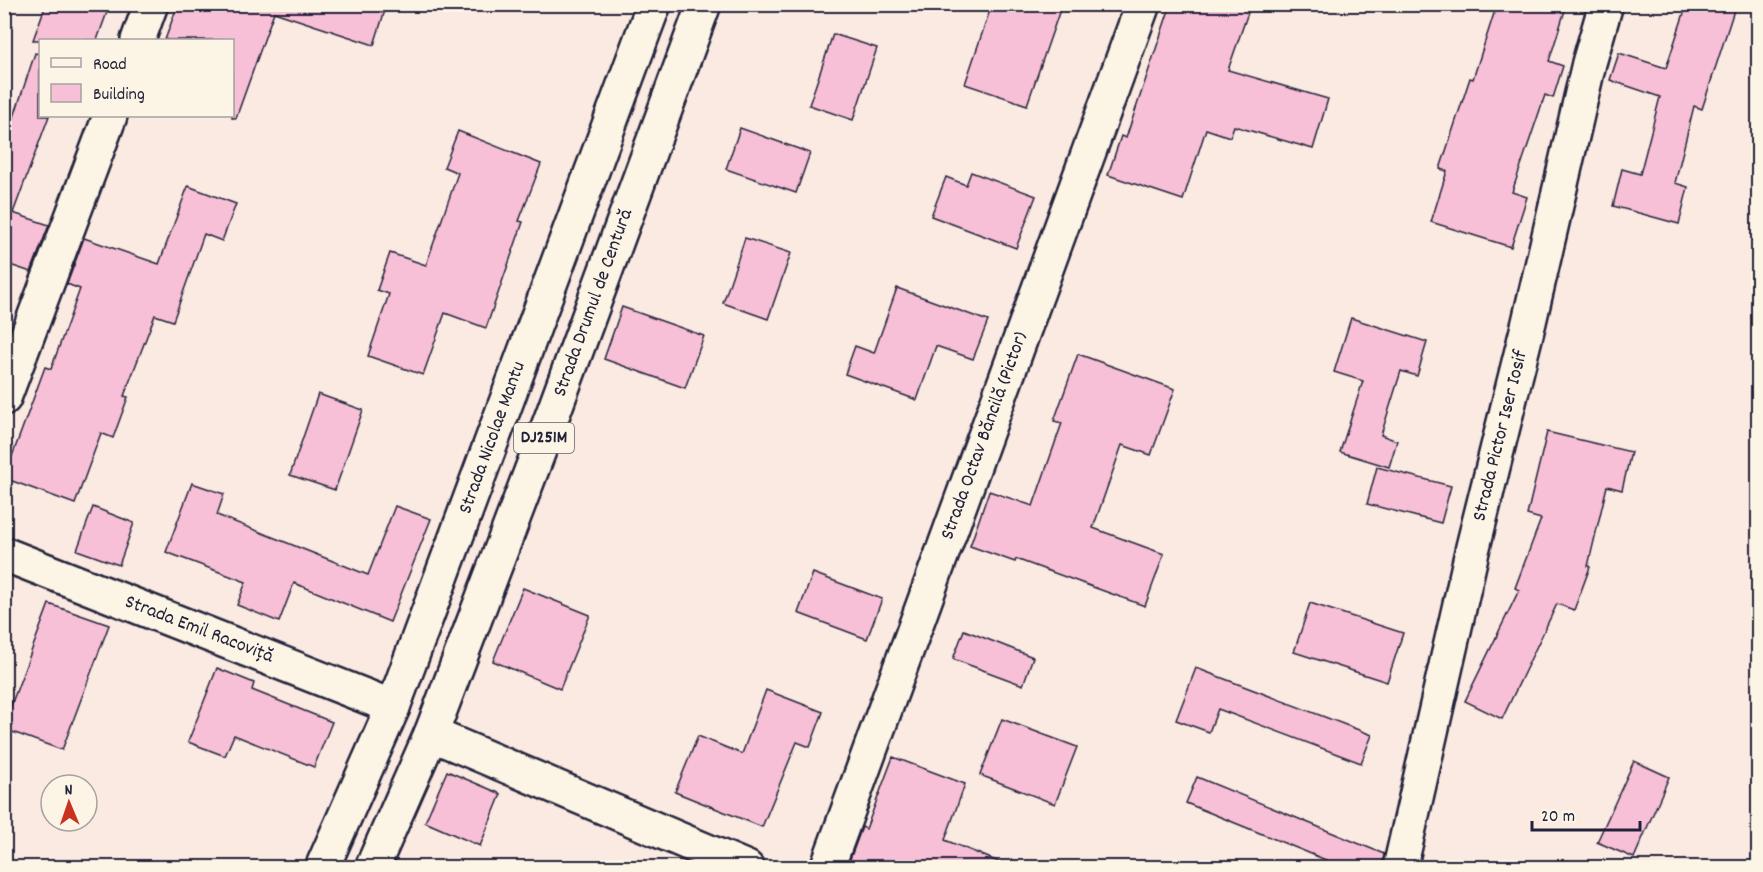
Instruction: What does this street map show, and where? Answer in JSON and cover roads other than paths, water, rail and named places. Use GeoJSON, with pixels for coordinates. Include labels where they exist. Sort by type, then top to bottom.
{"type":"FeatureCollection","features":[{"type":"Feature","properties":{"kind":"main road"},"geometry":{"type":"LineString","coordinates":[[138,39],[151,4]]}},
{"type":"Feature","properties":{"kind":"main road","name":"Strada Nicolae Mantu"},"geometry":{"type":"LineString","coordinates":[[322,867],[393,706],[654,4]]}},
{"type":"Feature","properties":{"kind":"main road","name":"Strada Drumul de Centură"},"geometry":{"type":"LineString","coordinates":[[372,867],[431,734],[547,430],[704,4]]}},
{"type":"Feature","properties":{"kind":"main road","name":"Strada Octav Băncilă (Pictor)"},"geometry":{"type":"LineString","coordinates":[[827,867],[1143,4]]}},
{"type":"Feature","properties":{"kind":"main road","name":"Strada Pictor Iser Iosif"},"geometry":{"type":"LineString","coordinates":[[1400,867],[1473,547],[1529,322],[1589,63],[1606,4]]}},
{"type":"Feature","properties":{"kind":"main road"},"geometry":{"type":"LineString","coordinates":[[4,398],[110,117]]}},
{"type":"Feature","properties":{"kind":"main road","name":"Strada Emil Racoviță"},"geometry":{"type":"LineString","coordinates":[[4,554],[393,706]]}},
{"type":"Feature","properties":{"kind":"main road"},"geometry":{"type":"LineString","coordinates":[[431,734],[747,867]]}}]}
